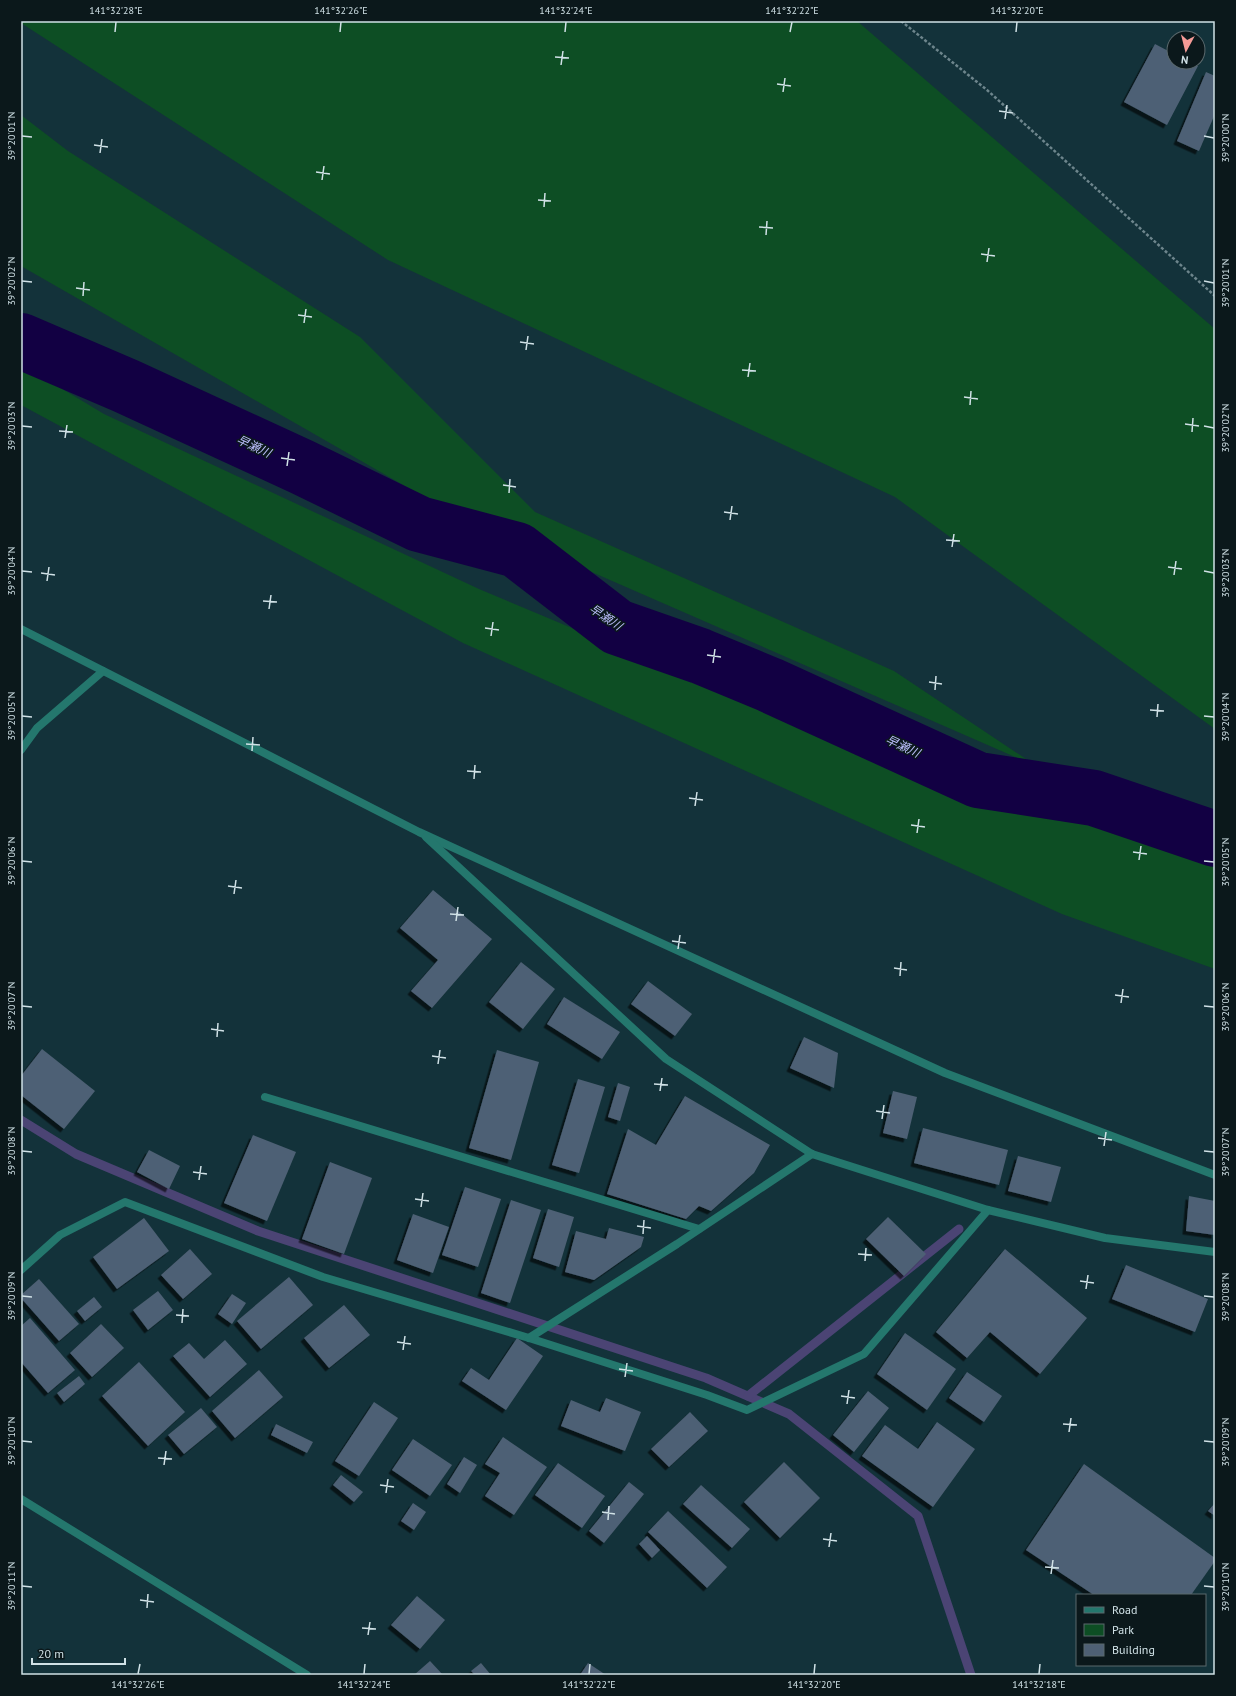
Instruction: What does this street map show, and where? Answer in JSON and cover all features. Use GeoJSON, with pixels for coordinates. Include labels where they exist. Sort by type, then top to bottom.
{"type":"FeatureCollection","features":[{"type":"Feature","properties":{"kind":"street"},"geometry":{"type":"LineString","coordinates":[[21,629],[419,832],[945,1074],[1215,1176]]}},
{"type":"Feature","properties":{"kind":"street"},"geometry":{"type":"LineString","coordinates":[[21,750],[37,728],[103,671]]}},
{"type":"Feature","properties":{"kind":"street"},"geometry":{"type":"LineString","coordinates":[[419,832],[666,1059],[812,1154],[988,1210],[1104,1238],[1215,1252]]}},
{"type":"Feature","properties":{"kind":"street"},"geometry":{"type":"LineString","coordinates":[[265,1096],[700,1229]]}},
{"type":"Feature","properties":{"kind":"street"},"geometry":{"type":"LineString","coordinates":[[528,1338],[700,1229],[812,1154]]}},
{"type":"Feature","properties":{"kind":"street"},"geometry":{"type":"LineString","coordinates":[[21,1270],[60,1235],[125,1202],[323,1277],[528,1338],[707,1395],[747,1410],[864,1354],[988,1210]]}},
{"type":"Feature","properties":{"kind":"street"},"geometry":{"type":"LineString","coordinates":[[21,1499],[307,1675]]}},
{"type":"Feature","properties":{"kind":"path"},"geometry":{"type":"LineString","coordinates":[[901,21],[987,90],[1215,296]]}},
{"type":"Feature","properties":{"kind":"green space"},"geometry":{"type":"Polygon","coordinates":[[[21,21],[857,21],[1215,329],[1215,729],[895,497],[388,260],[21,23],[21,21]]]}},
{"type":"Feature","properties":{"kind":"green space"},"geometry":{"type":"Polygon","coordinates":[[[21,115],[68,151],[360,337],[535,512],[894,671],[1038,767],[438,505],[21,266],[21,115]]]}},
{"type":"Feature","properties":{"kind":"green space"},"geometry":{"type":"Polygon","coordinates":[[[21,364],[104,414],[479,589],[708,685],[978,789],[1215,859],[1215,969],[1062,914],[463,643],[21,405],[21,364]]]}},
{"type":"Feature","properties":{"kind":"building"},"geometry":{"type":"Polygon","coordinates":[[[1155,44],[1166,50],[1166,70],[1196,70],[1167,125],[1124,102],[1155,44]]]}},
{"type":"Feature","properties":{"kind":"building"},"geometry":{"type":"Polygon","coordinates":[[[1206,72],[1215,76],[1215,114],[1199,151],[1177,141],[1206,72]]]}},
{"type":"Feature","properties":{"kind":"building"},"geometry":{"type":"Polygon","coordinates":[[[433,890],[492,939],[432,1008],[411,991],[438,960],[400,928],[433,890]]]}},
{"type":"Feature","properties":{"kind":"building"},"geometry":{"type":"Polygon","coordinates":[[[521,962],[555,989],[523,1029],[489,1002],[521,962]]]}},
{"type":"Feature","properties":{"kind":"building"},"geometry":{"type":"Polygon","coordinates":[[[648,981],[692,1014],[675,1036],[631,1004],[648,981]]]}},
{"type":"Feature","properties":{"kind":"building"},"geometry":{"type":"Polygon","coordinates":[[[564,997],[620,1032],[602,1059],[547,1024],[564,997]]]}},
{"type":"Feature","properties":{"kind":"building"},"geometry":{"type":"Polygon","coordinates":[[[804,1037],[838,1053],[834,1088],[790,1068],[804,1037]]]}},
{"type":"Feature","properties":{"kind":"building"},"geometry":{"type":"Polygon","coordinates":[[[42,1049],[95,1091],[64,1129],[21,1095],[21,1076],[42,1049]]]}},
{"type":"Feature","properties":{"kind":"building"},"geometry":{"type":"Polygon","coordinates":[[[497,1050],[539,1062],[511,1160],[469,1148],[497,1050]]]}},
{"type":"Feature","properties":{"kind":"building"},"geometry":{"type":"Polygon","coordinates":[[[578,1079],[605,1087],[579,1173],[552,1165],[578,1079]]]}},
{"type":"Feature","properties":{"kind":"building"},"geometry":{"type":"Polygon","coordinates":[[[618,1083],[630,1087],[620,1121],[608,1117],[618,1083]]]}},
{"type":"Feature","properties":{"kind":"building"},"geometry":{"type":"Polygon","coordinates":[[[893,1091],[917,1097],[907,1139],[883,1133],[893,1091]]]}},
{"type":"Feature","properties":{"kind":"building"},"geometry":{"type":"Polygon","coordinates":[[[685,1096],[770,1145],[754,1173],[711,1211],[699,1206],[686,1219],[607,1194],[628,1129],[656,1145],[685,1096]]]}},
{"type":"Feature","properties":{"kind":"building"},"geometry":{"type":"Polygon","coordinates":[[[923,1128],[1008,1150],[999,1185],[914,1163],[923,1128]]]}},
{"type":"Feature","properties":{"kind":"building"},"geometry":{"type":"Polygon","coordinates":[[[253,1135],[296,1152],[267,1221],[224,1203],[253,1135]]]}},
{"type":"Feature","properties":{"kind":"building"},"geometry":{"type":"Polygon","coordinates":[[[149,1150],[180,1166],[169,1189],[137,1172],[149,1150]]]}},
{"type":"Feature","properties":{"kind":"building"},"geometry":{"type":"Polygon","coordinates":[[[1018,1156],[1061,1167],[1051,1202],[1008,1191],[1018,1156]]]}},
{"type":"Feature","properties":{"kind":"building"},"geometry":{"type":"Polygon","coordinates":[[[330,1162],[372,1178],[344,1254],[302,1239],[330,1162]]]}},
{"type":"Feature","properties":{"kind":"building"},"geometry":{"type":"Polygon","coordinates":[[[465,1187],[501,1199],[478,1267],[442,1255],[465,1187]]]}},
{"type":"Feature","properties":{"kind":"building"},"geometry":{"type":"Polygon","coordinates":[[[1189,1196],[1215,1201],[1215,1235],[1186,1231],[1189,1196]]]}},
{"type":"Feature","properties":{"kind":"building"},"geometry":{"type":"Polygon","coordinates":[[[511,1200],[541,1210],[510,1303],[481,1293],[511,1200]]]}},
{"type":"Feature","properties":{"kind":"building"},"geometry":{"type":"Polygon","coordinates":[[[548,1209],[574,1217],[559,1267],[533,1258],[548,1209]]]}},
{"type":"Feature","properties":{"kind":"building"},"geometry":{"type":"Polygon","coordinates":[[[413,1214],[449,1227],[433,1273],[397,1260],[413,1214]]]}},
{"type":"Feature","properties":{"kind":"building"},"geometry":{"type":"Polygon","coordinates":[[[888,1217],[926,1254],[904,1276],[866,1239],[888,1217]]]}},
{"type":"Feature","properties":{"kind":"building"},"geometry":{"type":"Polygon","coordinates":[[[144,1218],[169,1251],[117,1289],[93,1257],[144,1218]]]}},
{"type":"Feature","properties":{"kind":"building"},"geometry":{"type":"Polygon","coordinates":[[[609,1228],[644,1237],[641,1247],[594,1280],[565,1272],[576,1231],[606,1239],[609,1228]]]}},
{"type":"Feature","properties":{"kind":"building"},"geometry":{"type":"Polygon","coordinates":[[[190,1249],[212,1274],[183,1299],[161,1275],[190,1249]]]}},
{"type":"Feature","properties":{"kind":"building"},"geometry":{"type":"Polygon","coordinates":[[[1005,1249],[1087,1318],[1040,1374],[990,1332],[967,1358],[936,1332],[1005,1249]]]}},
{"type":"Feature","properties":{"kind":"building"},"geometry":{"type":"Polygon","coordinates":[[[1126,1265],[1208,1299],[1195,1332],[1112,1299],[1126,1265]]]}},
{"type":"Feature","properties":{"kind":"building"},"geometry":{"type":"Polygon","coordinates":[[[289,1277],[313,1305],[261,1349],[237,1321],[289,1277]]]}},
{"type":"Feature","properties":{"kind":"building"},"geometry":{"type":"Polygon","coordinates":[[[39,1279],[79,1324],[59,1341],[21,1298],[21,1295],[39,1279]]]}},
{"type":"Feature","properties":{"kind":"building"},"geometry":{"type":"Polygon","coordinates":[[[158,1291],[173,1310],[148,1330],[133,1310],[158,1291]]]}},
{"type":"Feature","properties":{"kind":"building"},"geometry":{"type":"Polygon","coordinates":[[[232,1294],[246,1303],[232,1324],[218,1314],[232,1294]]]}},
{"type":"Feature","properties":{"kind":"building"},"geometry":{"type":"Polygon","coordinates":[[[94,1297],[102,1307],[85,1321],[77,1311],[94,1297]]]}},
{"type":"Feature","properties":{"kind":"building"},"geometry":{"type":"Polygon","coordinates":[[[344,1305],[370,1335],[329,1368],[304,1338],[344,1305]]]}},
{"type":"Feature","properties":{"kind":"building"},"geometry":{"type":"Polygon","coordinates":[[[30,1318],[75,1370],[48,1393],[21,1362],[21,1326],[30,1318]]]}},
{"type":"Feature","properties":{"kind":"building"},"geometry":{"type":"Polygon","coordinates":[[[101,1324],[124,1348],[92,1377],[70,1353],[101,1324]]]}},
{"type":"Feature","properties":{"kind":"building"},"geometry":{"type":"Polygon","coordinates":[[[905,1333],[956,1369],[927,1410],[877,1374],[905,1333]]]}},
{"type":"Feature","properties":{"kind":"building"},"geometry":{"type":"Polygon","coordinates":[[[517,1338],[543,1356],[506,1410],[462,1381],[471,1368],[489,1380],[517,1338]]]}},
{"type":"Feature","properties":{"kind":"building"},"geometry":{"type":"Polygon","coordinates":[[[225,1340],[247,1364],[210,1397],[173,1356],[189,1343],[204,1359],[225,1340]]]}},
{"type":"Feature","properties":{"kind":"building"},"geometry":{"type":"Polygon","coordinates":[[[139,1362],[185,1412],[148,1446],[102,1396],[139,1362]]]}},
{"type":"Feature","properties":{"kind":"building"},"geometry":{"type":"Polygon","coordinates":[[[259,1370],[283,1397],[235,1438],[212,1411],[259,1370]]]}},
{"type":"Feature","properties":{"kind":"building"},"geometry":{"type":"Polygon","coordinates":[[[967,1372],[1002,1396],[984,1422],[949,1398],[967,1372]]]}},
{"type":"Feature","properties":{"kind":"building"},"geometry":{"type":"Polygon","coordinates":[[[79,1376],[85,1384],[64,1402],[57,1393],[79,1376]]]}},
{"type":"Feature","properties":{"kind":"building"},"geometry":{"type":"Polygon","coordinates":[[[868,1391],[889,1408],[854,1452],[833,1435],[868,1391]]]}},
{"type":"Feature","properties":{"kind":"building"},"geometry":{"type":"Polygon","coordinates":[[[606,1398],[641,1412],[625,1451],[561,1426],[571,1400],[600,1412],[606,1398]]]}},
{"type":"Feature","properties":{"kind":"building"},"geometry":{"type":"Polygon","coordinates":[[[374,1402],[398,1418],[359,1476],[335,1461],[374,1402]]]}},
{"type":"Feature","properties":{"kind":"building"},"geometry":{"type":"Polygon","coordinates":[[[201,1408],[217,1427],[184,1454],[168,1435],[201,1408]]]}},
{"type":"Feature","properties":{"kind":"building"},"geometry":{"type":"Polygon","coordinates":[[[690,1412],[708,1431],[669,1467],[651,1449],[690,1412]]]}},
{"type":"Feature","properties":{"kind":"building"},"geometry":{"type":"Polygon","coordinates":[[[937,1422],[975,1449],[933,1507],[862,1456],[885,1425],[918,1449],[937,1422]]]}},
{"type":"Feature","properties":{"kind":"building"},"geometry":{"type":"Polygon","coordinates":[[[276,1424],[313,1442],[307,1453],[271,1435],[276,1424]]]}},
{"type":"Feature","properties":{"kind":"building"},"geometry":{"type":"Polygon","coordinates":[[[503,1437],[547,1467],[514,1515],[485,1496],[500,1473],[485,1464],[503,1437]]]}},
{"type":"Feature","properties":{"kind":"building"},"geometry":{"type":"Polygon","coordinates":[[[413,1439],[452,1465],[430,1496],[392,1470],[413,1439]]]}},
{"type":"Feature","properties":{"kind":"building"},"geometry":{"type":"Polygon","coordinates":[[[464,1457],[477,1465],[460,1493],[447,1484],[464,1457]]]}},
{"type":"Feature","properties":{"kind":"building"},"geometry":{"type":"Polygon","coordinates":[[[784,1462],[820,1498],[780,1538],[744,1502],[784,1462]]]}},
{"type":"Feature","properties":{"kind":"building"},"geometry":{"type":"Polygon","coordinates":[[[558,1463],[605,1496],[582,1528],[535,1495],[558,1463]]]}},
{"type":"Feature","properties":{"kind":"building"},"geometry":{"type":"Polygon","coordinates":[[[1084,1464],[1215,1558],[1215,1561],[1192,1594],[1092,1594],[1026,1550],[1084,1464]]]}},
{"type":"Feature","properties":{"kind":"building"},"geometry":{"type":"Polygon","coordinates":[[[341,1475],[363,1492],[354,1502],[333,1485],[341,1475]]]}},
{"type":"Feature","properties":{"kind":"building"},"geometry":{"type":"Polygon","coordinates":[[[629,1482],[644,1494],[604,1543],[589,1531],[629,1482]]]}},
{"type":"Feature","properties":{"kind":"building"},"geometry":{"type":"Polygon","coordinates":[[[701,1485],[750,1529],[732,1548],[683,1504],[701,1485]]]}},
{"type":"Feature","properties":{"kind":"building"},"geometry":{"type":"Polygon","coordinates":[[[413,1503],[426,1512],[414,1530],[401,1521],[413,1503]]]}},
{"type":"Feature","properties":{"kind":"building"},"geometry":{"type":"Polygon","coordinates":[[[1215,1503],[1215,1516],[1208,1511],[1215,1503]]]}},
{"type":"Feature","properties":{"kind":"building"},"geometry":{"type":"Polygon","coordinates":[[[668,1511],[727,1567],[707,1588],[648,1532],[668,1511]]]}},
{"type":"Feature","properties":{"kind":"building"},"geometry":{"type":"Polygon","coordinates":[[[647,1536],[660,1550],[652,1558],[639,1544],[647,1536]]]}},
{"type":"Feature","properties":{"kind":"building"},"geometry":{"type":"Polygon","coordinates":[[[417,1596],[445,1620],[420,1649],[391,1625],[417,1596]]]}},
{"type":"Feature","properties":{"kind":"building"},"geometry":{"type":"Polygon","coordinates":[[[430,1661],[443,1675],[414,1675],[430,1661]]]}},
{"type":"Feature","properties":{"kind":"building"},"geometry":{"type":"Polygon","coordinates":[[[481,1663],[491,1675],[475,1675],[471,1671],[481,1663]]]}},
{"type":"Feature","properties":{"kind":"building"},"geometry":{"type":"Polygon","coordinates":[[[588,1663],[606,1675],[580,1675],[588,1663]]]}},
{"type":"Feature","properties":{"kind":"waterway","name":"早瀬川"},"geometry":{"type":"LineString","coordinates":[[21,341],[126,386],[302,467],[419,524],[517,550],[617,627],[700,656],[770,685],[978,780],[1094,798],[1215,839]]}},
{"type":"Feature","properties":{"kind":"waterway"},"geometry":{"type":"LineString","coordinates":[[21,1120],[76,1154],[258,1231],[706,1378],[789,1414],[918,1516],[971,1675]]}},
{"type":"Feature","properties":{"kind":"waterway"},"geometry":{"type":"LineString","coordinates":[[748,1396],[959,1229]]}}]}
